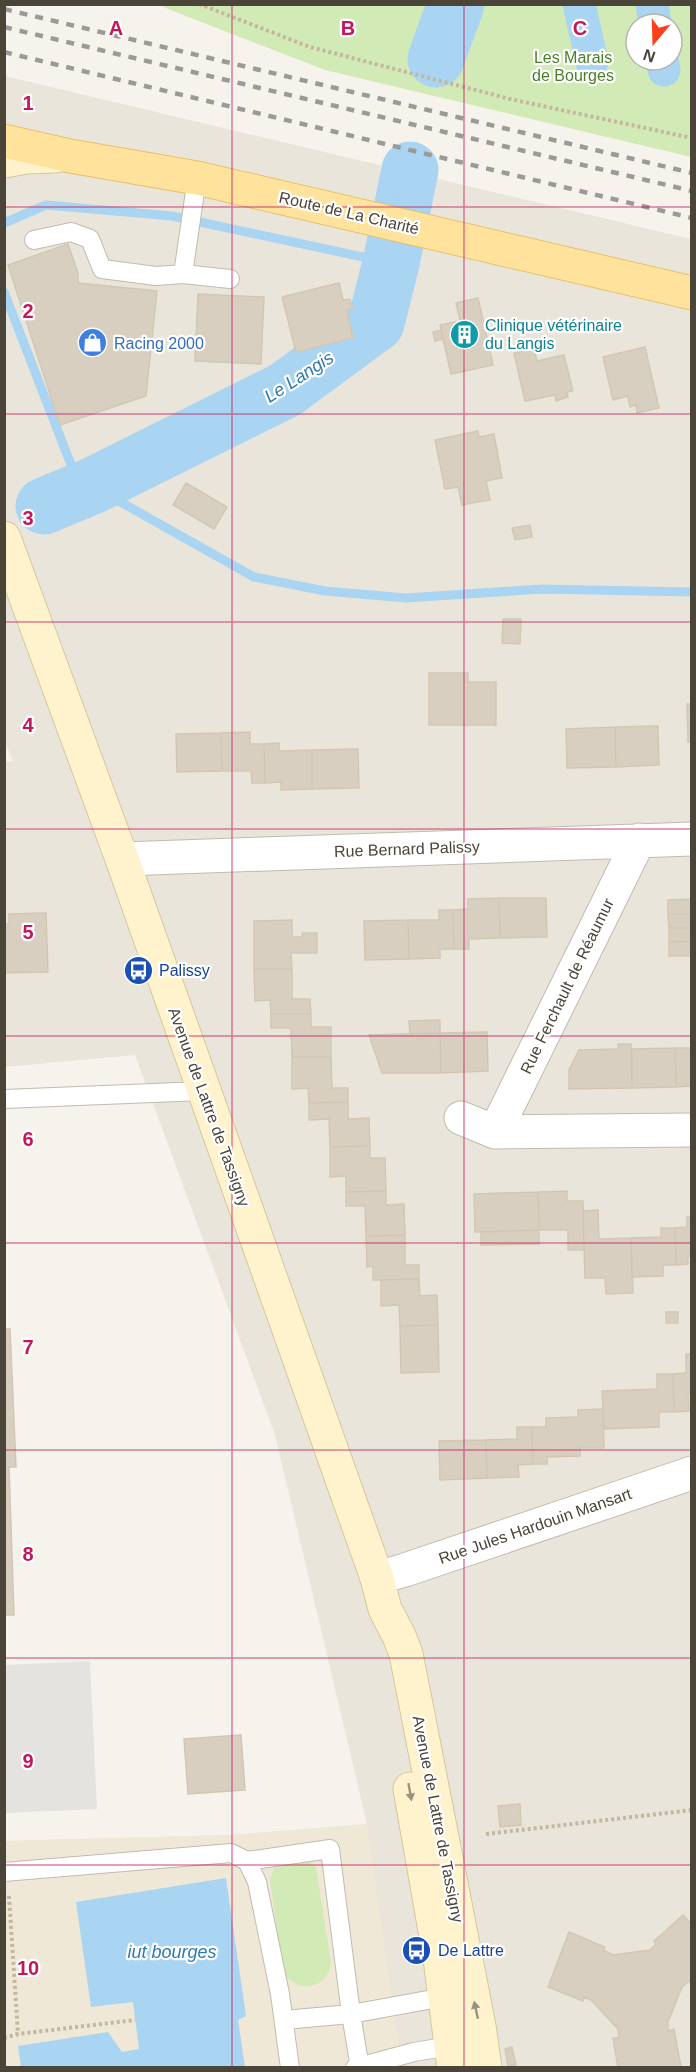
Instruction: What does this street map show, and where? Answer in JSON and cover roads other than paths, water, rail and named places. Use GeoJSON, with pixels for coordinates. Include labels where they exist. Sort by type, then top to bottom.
{"type":"FeatureCollection","features":[{"type":"Feature","properties":{"kind":"main road","name":"Route de La Charité"},"geometry":{"type":"LineString","coordinates":[[4,141],[70,156],[194,192],[358,215],[692,293]]}},
{"type":"Feature","properties":{"kind":"main road"},"geometry":{"type":"LineString","coordinates":[[4,161],[26,157],[70,156]]}},
{"type":"Feature","properties":{"kind":"main road","name":"Avenue de Lattre de Tassigny"},"geometry":{"type":"LineString","coordinates":[[7,544],[122,859],[377,1578],[385,1609],[406,1653],[485,2067]]}},
{"type":"Feature","properties":{"kind":"main road","name":"Avenue de Lattre de Tassigny"},"geometry":{"type":"LineString","coordinates":[[385,1609],[386,1656],[440,1959],[452,2057]]}},
{"type":"Feature","properties":{"kind":"street","name":"Rue Bernard Palissy"},"geometry":{"type":"LineString","coordinates":[[122,859],[692,838]]}},
{"type":"Feature","properties":{"kind":"street","name":"Rue Ferchault de Réaumur"},"geometry":{"type":"LineString","coordinates":[[495,1132],[639,840]]}},
{"type":"Feature","properties":{"kind":"street"},"geometry":{"type":"LineString","coordinates":[[461,1118],[495,1132],[692,1130]]}},
{"type":"Feature","properties":{"kind":"street","name":"Rue Jules Hardouin Mansart"},"geometry":{"type":"LineString","coordinates":[[377,1578],[692,1473]]}},
{"type":"Feature","properties":{"kind":"lane"},"geometry":{"type":"LineString","coordinates":[[183,274],[194,192]]}},
{"type":"Feature","properties":{"kind":"lane"},"geometry":{"type":"LineString","coordinates":[[34,240],[71,232],[90,239],[102,269],[156,276],[183,274],[230,279]]}},
{"type":"Feature","properties":{"kind":"lane"},"geometry":{"type":"LineString","coordinates":[[4,1099],[203,1091]]}},
{"type":"Feature","properties":{"kind":"lane"},"geometry":{"type":"LineString","coordinates":[[6,1872],[231,1853],[248,1861],[330,1849],[358,2067],[414,2052],[452,2057]]}},
{"type":"Feature","properties":{"kind":"lane"},"geometry":{"type":"LineString","coordinates":[[248,1861],[257,1882],[280,1994],[290,2067]]}},
{"type":"Feature","properties":{"kind":"lane"},"geometry":{"type":"LineString","coordinates":[[284,2020],[351,2014],[444,1997]]}},
{"type":"Feature","properties":{"kind":"water","name":"iut bourges"},"geometry":{"type":"Polygon","coordinates":[[[226,1878],[246,2016],[238,2020],[245,2067],[21,2067],[18,2046],[108,2032],[122,2052],[139,2049],[133,2002],[91,2007],[76,1902],[226,1878]]]}},
{"type":"Feature","properties":{"kind":"waterway","name":"Le Langis"},"geometry":{"type":"LineString","coordinates":[[436,59],[456,4]]}},
{"type":"Feature","properties":{"kind":"waterway"},"geometry":{"type":"LineString","coordinates":[[579,4],[592,62]]}},
{"type":"Feature","properties":{"kind":"waterway"},"geometry":{"type":"LineString","coordinates":[[652,4],[653,12]]}},
{"type":"Feature","properties":{"kind":"waterway","name":"Le Langis"},"geometry":{"type":"LineString","coordinates":[[44,506],[92,486],[285,390],[376,323],[410,170]]}},
{"type":"Feature","properties":{"kind":"waterway"},"geometry":{"type":"LineString","coordinates":[[4,223],[46,205],[172,216],[391,263]]}},
{"type":"Feature","properties":{"kind":"waterway"},"geometry":{"type":"LineString","coordinates":[[4,292],[73,470],[92,486],[254,577],[325,591],[406,598],[542,589],[692,592]]}},
{"type":"Feature","properties":{"kind":"railway"},"geometry":{"type":"LineString","coordinates":[[4,9],[692,173]]}},
{"type":"Feature","properties":{"kind":"railway"},"geometry":{"type":"LineString","coordinates":[[4,27],[692,191]]}},
{"type":"Feature","properties":{"kind":"railway"},"geometry":{"type":"LineString","coordinates":[[4,52],[692,218]]}},
{"type":"Feature","properties":{"kind":"place","name":"Clinique vétérinaire du Langis"},"geometry":{"type":"Point","coordinates":[464,334]}},
{"type":"Feature","properties":{"kind":"place","name":"Racing 2000"},"geometry":{"type":"Point","coordinates":[93,343]}},
{"type":"Feature","properties":{"kind":"place","name":"Palissy"},"geometry":{"type":"Point","coordinates":[138,970]}},
{"type":"Feature","properties":{"kind":"place","name":"De Lattre"},"geometry":{"type":"Point","coordinates":[417,1950]}},
{"type":"Feature","properties":{"kind":"park label","name":"Les Marais de Bourges"},"geometry":{"type":"Point","coordinates":[573,66]}}]}
